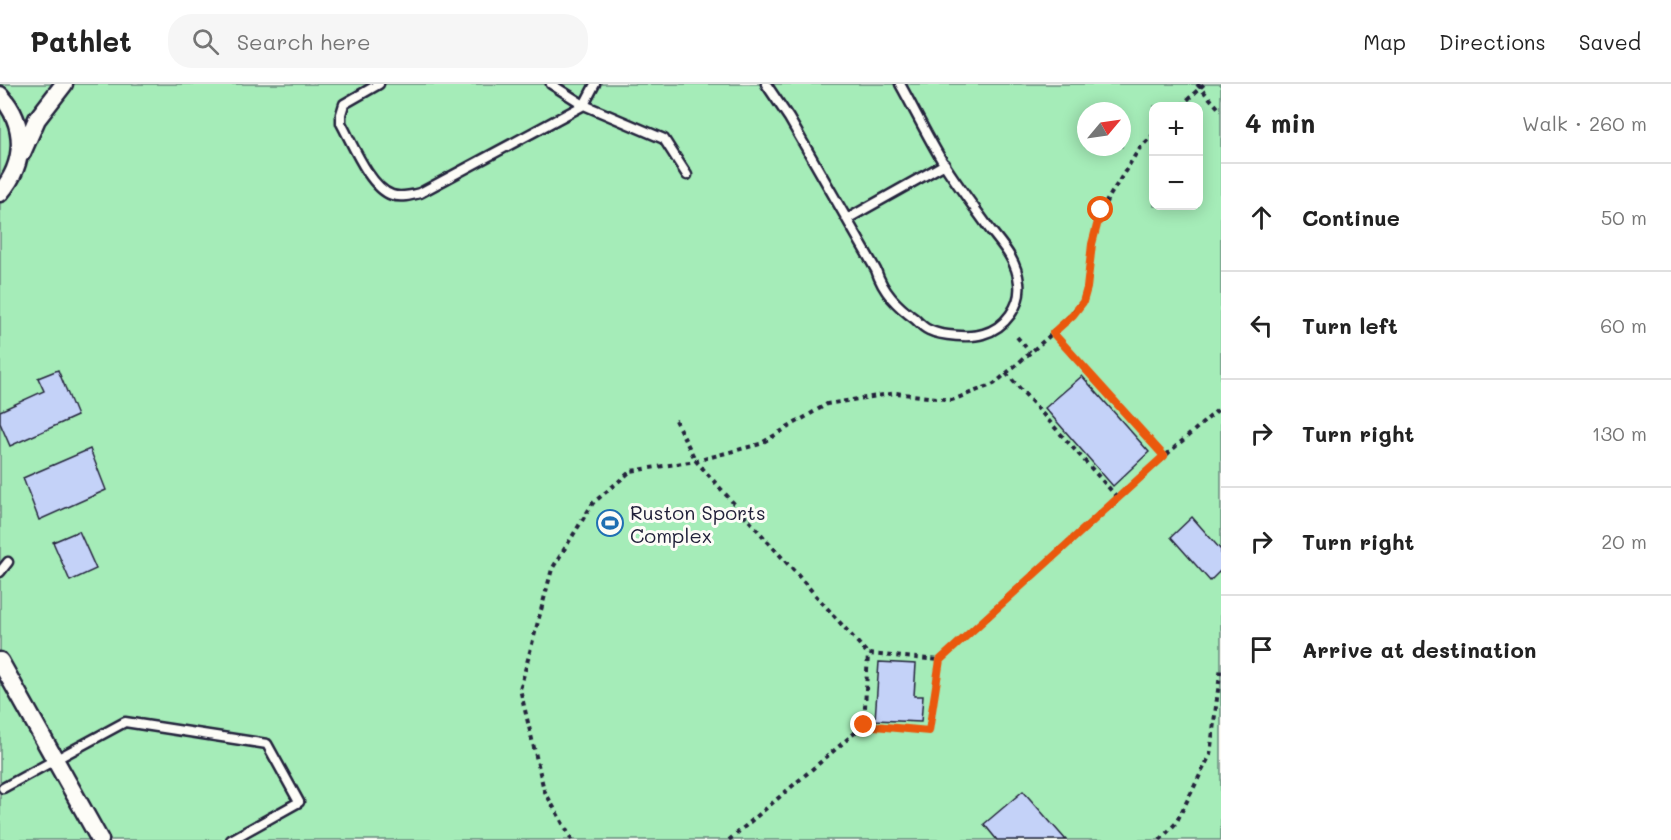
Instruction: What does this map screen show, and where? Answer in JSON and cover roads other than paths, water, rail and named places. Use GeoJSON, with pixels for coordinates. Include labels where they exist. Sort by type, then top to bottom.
{"type":"FeatureCollection","features":[{"type":"Feature","properties":{"kind":"street"},"geometry":{"type":"LineString","coordinates":[[0,193],[10,181],[37,119],[64,84]]}},
{"type":"Feature","properties":{"kind":"street"},"geometry":{"type":"LineString","coordinates":[[0,95],[15,115],[19,130],[20,157]]}},
{"type":"Feature","properties":{"kind":"street"},"geometry":{"type":"LineString","coordinates":[[0,661],[100,840]]}},
{"type":"Feature","properties":{"kind":"lane"},"geometry":{"type":"LineString","coordinates":[[380,84],[344,104],[341,123],[370,177],[392,195],[405,196],[420,193],[584,105],[595,84]]}},
{"type":"Feature","properties":{"kind":"lane"},"geometry":{"type":"LineString","coordinates":[[551,84],[584,105],[664,139],[670,145],[687,175]]}},
{"type":"Feature","properties":{"kind":"lane"},"geometry":{"type":"LineString","coordinates":[[766,84],[789,118],[847,219],[876,270],[881,285],[896,304],[929,330],[953,335],[984,334],[993,330],[1011,315],[1017,305],[1020,295],[1019,280],[1014,263],[1003,243],[990,230],[945,164],[900,84]]}},
{"type":"Feature","properties":{"kind":"lane"},"geometry":{"type":"LineString","coordinates":[[847,219],[945,164]]}},
{"type":"Feature","properties":{"kind":"lane"},"geometry":{"type":"LineString","coordinates":[[0,572],[8,562]]}},
{"type":"Feature","properties":{"kind":"lane"},"geometry":{"type":"LineString","coordinates":[[3,788],[125,722],[267,744],[299,802],[231,840]]}},
{"type":"Feature","properties":{"kind":"place","name":"Ruston Sports Complex"},"geometry":{"type":"Point","coordinates":[610,523]}}]}
